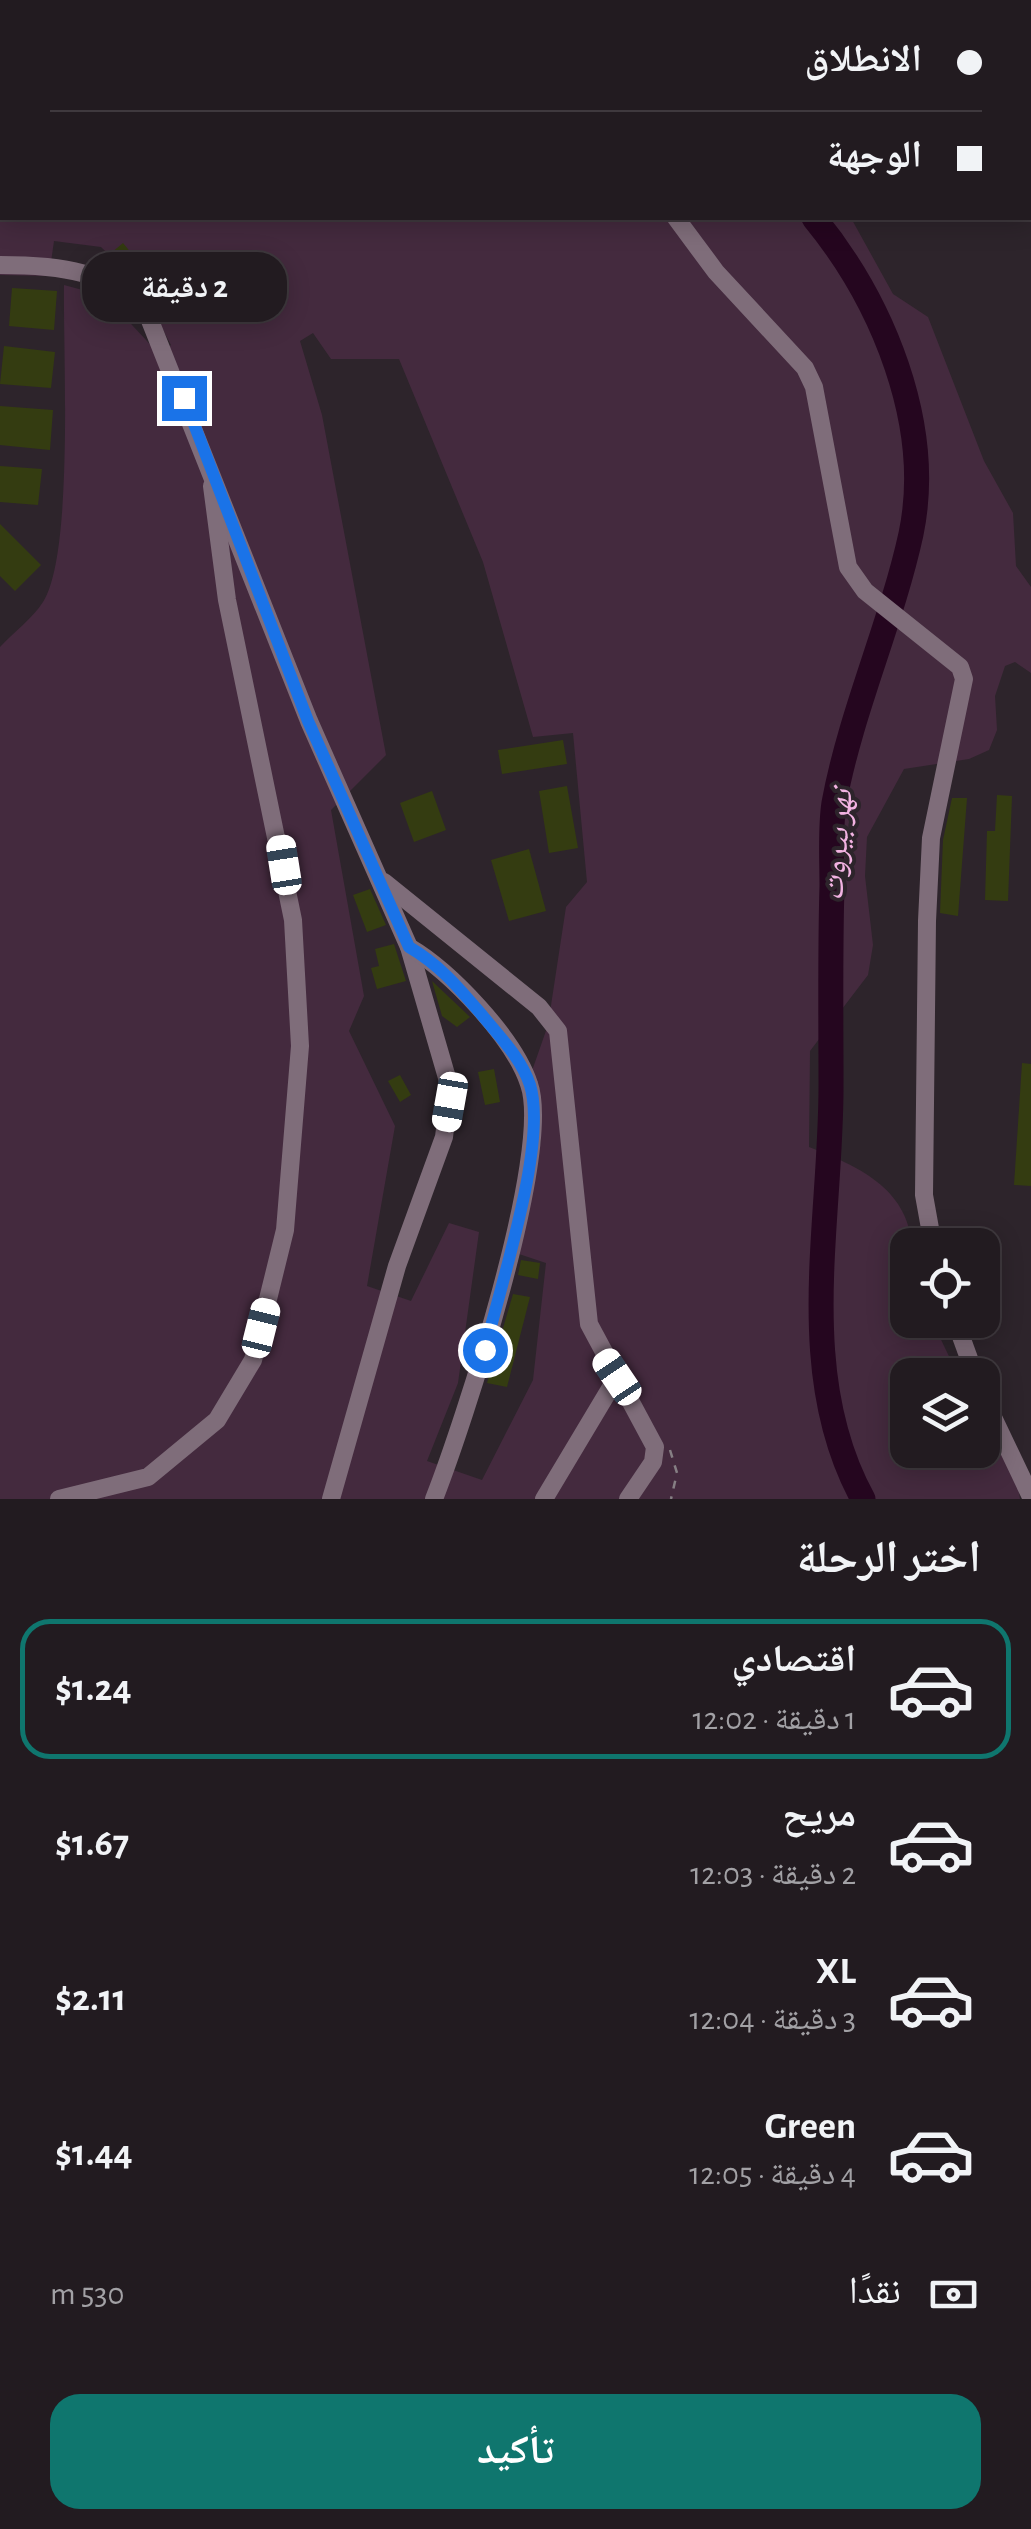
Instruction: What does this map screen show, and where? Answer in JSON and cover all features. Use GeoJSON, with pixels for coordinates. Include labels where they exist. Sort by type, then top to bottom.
{"type":"FeatureCollection","features":[{"type":"Feature","properties":{"kind":"street"},"geometry":{"type":"LineString","coordinates":[[677,220],[716,272],[805,368],[818,405],[848,567],[865,591],[960,667],[964,679],[931,838],[924,982],[924,1195],[931,1228]]}},
{"type":"Feature","properties":{"kind":"street"},"geometry":{"type":"LineString","coordinates":[[0,265],[65,267],[100,278],[130,296],[157,332],[308,721],[409,947],[448,1076],[450,1102],[444,1137],[397,1266],[331,1499]]}},
{"type":"Feature","properties":{"kind":"street"},"geometry":{"type":"LineString","coordinates":[[59,1499],[148,1477],[218,1420],[253,1360],[286,1230],[300,1046],[294,920],[280,838],[227,600],[210,463]]}},
{"type":"Feature","properties":{"kind":"street"},"geometry":{"type":"LineString","coordinates":[[379,878],[539,1007],[558,1032],[585,1307],[594,1341],[656,1452],[628,1499]]}},
{"type":"Feature","properties":{"kind":"street"},"geometry":{"type":"LineString","coordinates":[[409,947],[445,972],[516,1058],[534,1107],[532,1152],[485,1350],[434,1499]]}},
{"type":"Feature","properties":{"kind":"street"},"geometry":{"type":"LineString","coordinates":[[544,1499],[617,1377]]}},
{"type":"Feature","properties":{"kind":"street"},"geometry":{"type":"LineString","coordinates":[[1000,1432],[1031,1497]]}},
{"type":"Feature","properties":{"kind":"shaded area"},"geometry":{"type":"Polygon","coordinates":[[[0,220],[852,220],[893,294],[928,317],[984,461],[1013,513],[1016,566],[1031,587],[1031,673],[1015,662],[1005,666],[995,696],[997,730],[989,750],[969,759],[904,769],[867,837],[865,876],[873,945],[868,975],[810,1051],[809,1147],[877,1181],[901,1208],[909,1228],[890,1228],[890,1338],[940,1338],[950,1358],[890,1358],[890,1468],[1000,1468],[1000,1447],[1014,1461],[1020,1499],[0,1499],[0,647],[43,602],[53,577],[65,449],[64,285],[105,296],[160,355],[171,345],[138,283],[101,247],[54,241],[49,276],[0,275],[0,220]],[[313,333],[300,341],[322,415],[386,755],[331,810],[364,996],[349,1031],[395,1126],[367,1286],[411,1301],[449,1223],[479,1232],[458,1383],[427,1461],[482,1480],[533,1380],[546,1263],[519,1254],[541,1140],[526,1088],[548,1025],[566,907],[587,882],[573,733],[533,737],[483,562],[399,359],[331,359],[313,333]]]}},
{"type":"Feature","properties":{"kind":"building"},"geometry":{"type":"Polygon","coordinates":[[[123,243],[137,260],[140,257],[149,264],[145,269],[153,279],[150,282],[111,253],[123,243]]]}},
{"type":"Feature","properties":{"kind":"building"},"geometry":{"type":"Polygon","coordinates":[[[12,288],[57,291],[54,330],[9,326],[12,288]]]}},
{"type":"Feature","properties":{"kind":"building"},"geometry":{"type":"Polygon","coordinates":[[[4,346],[55,352],[51,388],[0,384],[4,346]]]}},
{"type":"Feature","properties":{"kind":"building"},"geometry":{"type":"Polygon","coordinates":[[[0,406],[53,410],[50,450],[0,445],[0,406]]]}},
{"type":"Feature","properties":{"kind":"building"},"geometry":{"type":"Polygon","coordinates":[[[0,466],[42,469],[38,505],[0,502],[0,466]]]}},
{"type":"Feature","properties":{"kind":"building"},"geometry":{"type":"Polygon","coordinates":[[[0,524],[41,565],[15,591],[0,576],[0,524]]]}},
{"type":"Feature","properties":{"kind":"building"},"geometry":{"type":"Polygon","coordinates":[[[563,740],[567,764],[502,774],[498,750],[563,740]]]}},
{"type":"Feature","properties":{"kind":"building"},"geometry":{"type":"Polygon","coordinates":[[[567,786],[578,848],[549,853],[539,791],[567,786]]]}},
{"type":"Feature","properties":{"kind":"building"},"geometry":{"type":"Polygon","coordinates":[[[432,791],[446,830],[414,842],[400,803],[432,791]]]}},
{"type":"Feature","properties":{"kind":"building"},"geometry":{"type":"Polygon","coordinates":[[[997,795],[1012,796],[1008,901],[985,900],[987,831],[995,831],[997,795]]]}},
{"type":"Feature","properties":{"kind":"building"},"geometry":{"type":"Polygon","coordinates":[[[952,798],[967,798],[958,916],[940,913],[943,840],[952,798]]]}},
{"type":"Feature","properties":{"kind":"building"},"geometry":{"type":"Polygon","coordinates":[[[529,849],[546,911],[509,921],[491,860],[529,849]]]}},
{"type":"Feature","properties":{"kind":"building"},"geometry":{"type":"Polygon","coordinates":[[[370,889],[386,925],[367,932],[353,895],[370,889]]]}},
{"type":"Feature","properties":{"kind":"building"},"geometry":{"type":"Polygon","coordinates":[[[394,944],[406,981],[377,989],[371,968],[379,966],[375,949],[394,944]]]}},
{"type":"Feature","properties":{"kind":"building"},"geometry":{"type":"Polygon","coordinates":[[[432,981],[470,1017],[457,1027],[442,1016],[432,981]]]}},
{"type":"Feature","properties":{"kind":"building"},"geometry":{"type":"Polygon","coordinates":[[[1022,1063],[1031,1064],[1031,1186],[1014,1185],[1022,1063]]]}},
{"type":"Feature","properties":{"kind":"building"},"geometry":{"type":"Polygon","coordinates":[[[494,1069],[500,1102],[485,1105],[478,1072],[494,1069]]]}},
{"type":"Feature","properties":{"kind":"building"},"geometry":{"type":"Polygon","coordinates":[[[400,1075],[411,1095],[400,1102],[388,1081],[400,1075]]]}},
{"type":"Feature","properties":{"kind":"building"},"geometry":{"type":"Polygon","coordinates":[[[521,1260],[540,1263],[538,1279],[518,1275],[521,1260]]]}},
{"type":"Feature","properties":{"kind":"building"},"geometry":{"type":"Polygon","coordinates":[[[513,1294],[530,1297],[507,1387],[487,1383],[513,1294]]]}},
{"type":"Feature","properties":{"kind":"waterway","name":"نهر بيروت"},"geometry":{"type":"LineString","coordinates":[[816,220],[839,251],[881,325],[897,366],[915,450],[911,534],[850,735],[832,823],[831,1083],[822,1348],[829,1400],[842,1450],[863,1499]]}},
{"type":"Feature","properties":{"kind":"route"},"geometry":{"type":"LineString","coordinates":[[184,398],[308,721],[409,947],[438,964],[516,1058],[529,1083],[534,1107],[532,1152],[485,1350]]}}]}
